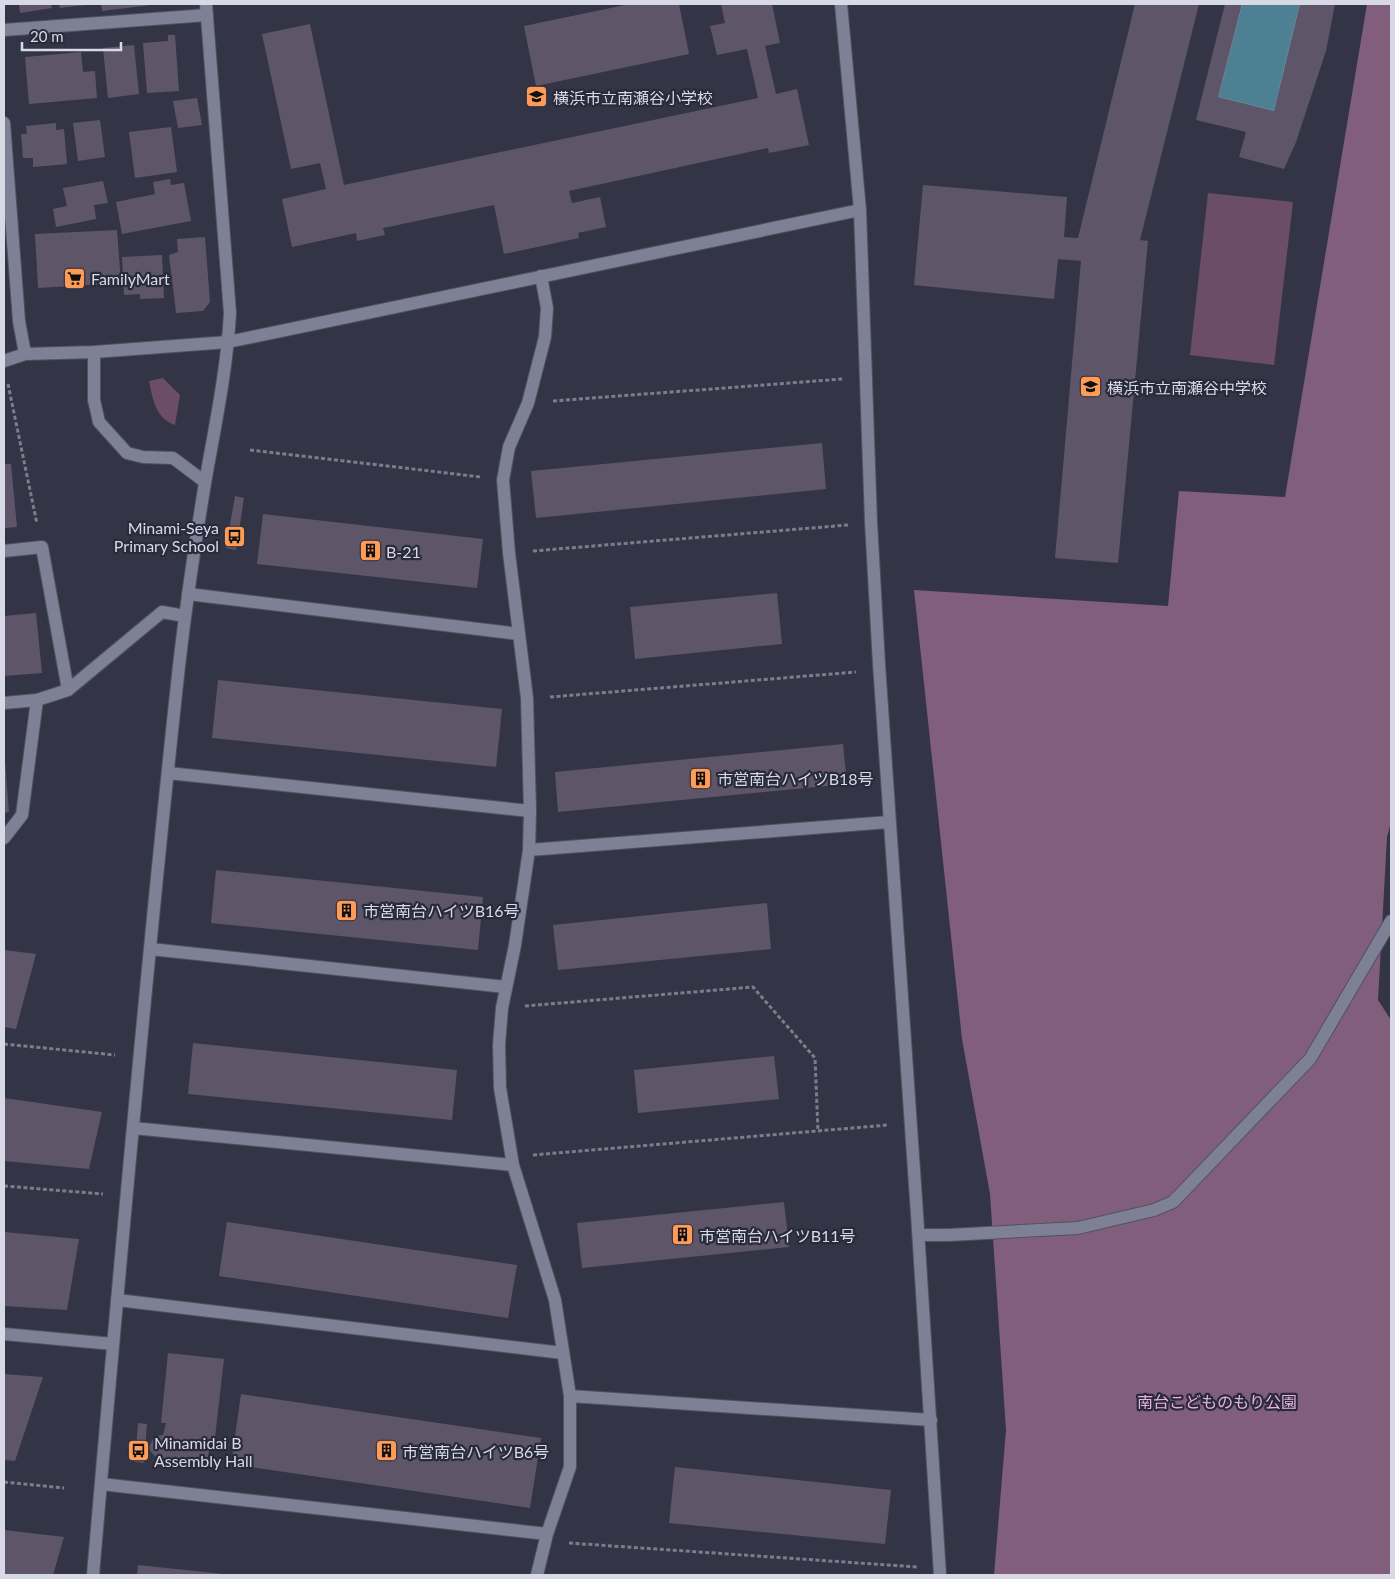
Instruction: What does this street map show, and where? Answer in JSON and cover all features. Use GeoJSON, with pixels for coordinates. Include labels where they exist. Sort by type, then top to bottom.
{"type":"FeatureCollection","features":[{"type":"Feature","properties":{"kind":"street"},"geometry":{"type":"LineString","coordinates":[[841,4],[860,210],[871,522],[889,822],[940,1575]]}},
{"type":"Feature","properties":{"kind":"street"},"geometry":{"type":"LineString","coordinates":[[4,30],[206,9],[230,312],[222,388],[205,482],[185,616],[150,949],[93,1575]]}},
{"type":"Feature","properties":{"kind":"street"},"geometry":{"type":"LineString","coordinates":[[4,123],[24,354]]}},
{"type":"Feature","properties":{"kind":"street"},"geometry":{"type":"LineString","coordinates":[[4,361],[24,354],[94,352],[228,342],[860,210]]}},
{"type":"Feature","properties":{"kind":"street"},"geometry":{"type":"LineString","coordinates":[[536,1575],[547,1534],[570,1467],[570,1396],[555,1300],[513,1165],[500,1088],[499,1045],[502,1008],[515,945],[529,850],[530,811],[528,698],[509,553],[503,480],[509,447],[528,403],[545,337],[547,308],[541,276]]}},
{"type":"Feature","properties":{"kind":"street"},"geometry":{"type":"LineString","coordinates":[[94,352],[94,400],[99,422],[127,453],[143,457],[173,458],[205,482]]}},
{"type":"Feature","properties":{"kind":"street"},"geometry":{"type":"LineString","coordinates":[[4,551],[42,547],[68,690]]}},
{"type":"Feature","properties":{"kind":"street"},"geometry":{"type":"LineString","coordinates":[[188,594],[519,634]]}},
{"type":"Feature","properties":{"kind":"street"},"geometry":{"type":"LineString","coordinates":[[4,702],[37,700],[68,690],[162,612],[185,616]]}},
{"type":"Feature","properties":{"kind":"street"},"geometry":{"type":"LineString","coordinates":[[4,838],[22,815],[37,700]]}},
{"type":"Feature","properties":{"kind":"street"},"geometry":{"type":"LineString","coordinates":[[168,773],[530,811]]}},
{"type":"Feature","properties":{"kind":"street"},"geometry":{"type":"LineString","coordinates":[[529,850],[889,822]]}},
{"type":"Feature","properties":{"kind":"street"},"geometry":{"type":"LineString","coordinates":[[918,1235],[1078,1228],[1154,1210],[1173,1202],[1310,1058],[1391,920]]}},
{"type":"Feature","properties":{"kind":"street"},"geometry":{"type":"LineString","coordinates":[[150,949],[506,987]]}},
{"type":"Feature","properties":{"kind":"street"},"geometry":{"type":"LineString","coordinates":[[133,1128],[513,1165]]}},
{"type":"Feature","properties":{"kind":"street"},"geometry":{"type":"LineString","coordinates":[[117,1300],[563,1352]]}},
{"type":"Feature","properties":{"kind":"street"},"geometry":{"type":"LineString","coordinates":[[4,1334],[113,1344]]}},
{"type":"Feature","properties":{"kind":"street"},"geometry":{"type":"LineString","coordinates":[[570,1396],[931,1420]]}},
{"type":"Feature","properties":{"kind":"street"},"geometry":{"type":"LineString","coordinates":[[101,1484],[547,1534]]}},
{"type":"Feature","properties":{"kind":"path"},"geometry":{"type":"LineString","coordinates":[[528,403],[844,379]]}},
{"type":"Feature","properties":{"kind":"path"},"geometry":{"type":"LineString","coordinates":[[8,383],[42,547]]}},
{"type":"Feature","properties":{"kind":"path"},"geometry":{"type":"LineString","coordinates":[[250,450],[503,480]]}},
{"type":"Feature","properties":{"kind":"path"},"geometry":{"type":"LineString","coordinates":[[509,553],[849,525]]}},
{"type":"Feature","properties":{"kind":"path"},"geometry":{"type":"LineString","coordinates":[[528,698],[856,672]]}},
{"type":"Feature","properties":{"kind":"path"},"geometry":{"type":"LineString","coordinates":[[502,1008],[754,987],[815,1058],[818,1131]]}},
{"type":"Feature","properties":{"kind":"path"},"geometry":{"type":"LineString","coordinates":[[4,1044],[115,1055]]}},
{"type":"Feature","properties":{"kind":"path"},"geometry":{"type":"LineString","coordinates":[[513,1165],[531,1155],[889,1125]]}},
{"type":"Feature","properties":{"kind":"path"},"geometry":{"type":"LineString","coordinates":[[4,1186],[104,1194]]}},
{"type":"Feature","properties":{"kind":"path"},"geometry":{"type":"LineString","coordinates":[[4,1482],[64,1488]]}},
{"type":"Feature","properties":{"kind":"path"},"geometry":{"type":"LineString","coordinates":[[547,1534],[565,1543],[920,1567]]}},
{"type":"Feature","properties":{"kind":"shaded area"},"geometry":{"type":"Polygon","coordinates":[[[1208,193],[1293,202],[1274,365],[1190,355],[1208,193]]]}},
{"type":"Feature","properties":{"kind":"shaded area"},"geometry":{"type":"Polygon","coordinates":[[[163,378],[180,395],[175,425],[168,422],[159,413],[152,394],[149,381],[163,378]]]}},
{"type":"Feature","properties":{"kind":"green space","name":"南台こどものもり公園"},"geometry":{"type":"Polygon","coordinates":[[[1367,4],[1391,4],[1391,822],[1387,837],[1378,1000],[1391,1020],[1391,1575],[994,1575],[1006,1430],[990,1194],[962,1039],[914,590],[1168,606],[1179,491],[1285,497],[1367,4]]]}},
{"type":"Feature","properties":{"kind":"water"},"geometry":{"type":"Polygon","coordinates":[[[1242,4],[1300,4],[1274,111],[1218,97],[1242,4]]]}},
{"type":"Feature","properties":{"kind":"building"},"geometry":{"type":"Polygon","coordinates":[[[19,4],[51,4],[52,8],[20,13],[19,4]]]}},
{"type":"Feature","properties":{"kind":"building"},"geometry":{"type":"Polygon","coordinates":[[[59,4],[85,4],[85,5],[60,8],[59,4]]]}},
{"type":"Feature","properties":{"kind":"building"},"geometry":{"type":"Polygon","coordinates":[[[101,4],[151,4],[151,5],[102,11],[101,4]]]}},
{"type":"Feature","properties":{"kind":"building"},"geometry":{"type":"Polygon","coordinates":[[[630,4],[679,4],[689,54],[536,86],[524,26],[630,4]]]}},
{"type":"Feature","properties":{"kind":"building"},"geometry":{"type":"Polygon","coordinates":[[[721,4],[772,4],[780,43],[765,46],[776,94],[797,89],[809,145],[769,153],[768,148],[569,191],[572,203],[600,197],[606,227],[578,233],[579,238],[504,254],[494,205],[383,228],[385,235],[357,241],[356,233],[292,247],[282,199],[326,189],[320,163],[291,169],[262,34],[310,24],[344,185],[758,98],[747,49],[717,55],[710,26],[725,23],[721,4]]]}},
{"type":"Feature","properties":{"kind":"building"},"geometry":{"type":"Polygon","coordinates":[[[1135,4],[1199,4],[1140,240],[1148,241],[1118,563],[1055,558],[1081,261],[1058,259],[1054,299],[914,285],[923,185],[1067,197],[1064,237],[1078,238],[1135,4]]]}},
{"type":"Feature","properties":{"kind":"building"},"geometry":{"type":"Polygon","coordinates":[[[1225,4],[1242,4],[1218,97],[1274,111],[1300,4],[1335,4],[1326,51],[1296,142],[1284,169],[1239,157],[1246,132],[1196,120],[1225,4]]]}},
{"type":"Feature","properties":{"kind":"building"},"geometry":{"type":"Polygon","coordinates":[[[168,35],[175,35],[179,91],[147,93],[143,43],[168,41],[168,35]]]}},
{"type":"Feature","properties":{"kind":"building"},"geometry":{"type":"Polygon","coordinates":[[[134,45],[139,94],[108,98],[103,48],[134,45]]]}},
{"type":"Feature","properties":{"kind":"building"},"geometry":{"type":"Polygon","coordinates":[[[81,52],[83,72],[95,71],[97,98],[29,104],[25,57],[81,52]]]}},
{"type":"Feature","properties":{"kind":"building"},"geometry":{"type":"Polygon","coordinates":[[[197,98],[202,125],[178,128],[173,101],[197,98]]]}},
{"type":"Feature","properties":{"kind":"building"},"geometry":{"type":"Polygon","coordinates":[[[100,120],[105,157],[78,161],[73,123],[100,120]]]}},
{"type":"Feature","properties":{"kind":"building"},"geometry":{"type":"Polygon","coordinates":[[[56,123],[56,130],[64,129],[67,164],[33,167],[33,158],[23,158],[21,134],[27,134],[26,126],[56,123]]]}},
{"type":"Feature","properties":{"kind":"building"},"geometry":{"type":"Polygon","coordinates":[[[171,127],[177,172],[135,178],[129,132],[171,127]]]}},
{"type":"Feature","properties":{"kind":"building"},"geometry":{"type":"Polygon","coordinates":[[[170,179],[171,185],[184,183],[191,221],[122,234],[116,202],[155,194],[153,182],[170,179]]]}},
{"type":"Feature","properties":{"kind":"building"},"geometry":{"type":"Polygon","coordinates":[[[103,181],[108,203],[94,205],[96,219],[56,227],[53,209],[67,206],[63,188],[103,181]]]}},
{"type":"Feature","properties":{"kind":"building"},"geometry":{"type":"Polygon","coordinates":[[[117,230],[121,283],[38,288],[35,234],[117,230]]]}},
{"type":"Feature","properties":{"kind":"building"},"geometry":{"type":"Polygon","coordinates":[[[205,237],[210,302],[203,311],[176,313],[169,255],[178,252],[177,239],[205,237]]]}},
{"type":"Feature","properties":{"kind":"building"},"geometry":{"type":"Polygon","coordinates":[[[162,255],[164,298],[140,299],[140,294],[124,295],[122,257],[162,255]]]}},
{"type":"Feature","properties":{"kind":"building"},"geometry":{"type":"Polygon","coordinates":[[[822,443],[826,489],[536,518],[531,471],[822,443]]]}},
{"type":"Feature","properties":{"kind":"building"},"geometry":{"type":"Polygon","coordinates":[[[4,464],[11,464],[17,527],[4,528],[4,464]]]}},
{"type":"Feature","properties":{"kind":"building"},"geometry":{"type":"Polygon","coordinates":[[[235,496],[244,498],[236,550],[226,548],[235,496]]]}},
{"type":"Feature","properties":{"kind":"building","name":"B-21"},"geometry":{"type":"Polygon","coordinates":[[[263,514],[483,539],[477,588],[257,564],[263,514]]]}},
{"type":"Feature","properties":{"kind":"building"},"geometry":{"type":"Polygon","coordinates":[[[777,593],[782,644],[635,659],[630,607],[777,593]]]}},
{"type":"Feature","properties":{"kind":"building"},"geometry":{"type":"Polygon","coordinates":[[[36,613],[42,673],[4,676],[4,616],[36,613]]]}},
{"type":"Feature","properties":{"kind":"building"},"geometry":{"type":"Polygon","coordinates":[[[218,680],[502,709],[496,767],[212,738],[218,680]]]}},
{"type":"Feature","properties":{"kind":"building","name":"市営南台ハイツB18号"},"geometry":{"type":"Polygon","coordinates":[[[843,744],[847,784],[558,812],[555,772],[843,744]]]}},
{"type":"Feature","properties":{"kind":"building"},"geometry":{"type":"Polygon","coordinates":[[[4,761],[9,812],[4,813],[4,761]]]}},
{"type":"Feature","properties":{"kind":"building","name":"市営南台ハイツB16号"},"geometry":{"type":"Polygon","coordinates":[[[216,870],[483,897],[478,950],[211,923],[216,870]]]}},
{"type":"Feature","properties":{"kind":"building"},"geometry":{"type":"Polygon","coordinates":[[[767,903],[771,949],[558,970],[553,925],[767,903]]]}},
{"type":"Feature","properties":{"kind":"building"},"geometry":{"type":"Polygon","coordinates":[[[4,950],[36,954],[16,1029],[4,1027],[4,950]]]}},
{"type":"Feature","properties":{"kind":"building"},"geometry":{"type":"Polygon","coordinates":[[[193,1043],[457,1070],[452,1120],[188,1094],[193,1043]]]}},
{"type":"Feature","properties":{"kind":"building"},"geometry":{"type":"Polygon","coordinates":[[[774,1056],[779,1099],[638,1113],[634,1070],[774,1056]]]}},
{"type":"Feature","properties":{"kind":"building"},"geometry":{"type":"Polygon","coordinates":[[[4,1098],[102,1112],[89,1169],[4,1161],[4,1098]]]}},
{"type":"Feature","properties":{"kind":"building","name":"市営南台ハイツB11号"},"geometry":{"type":"Polygon","coordinates":[[[784,1202],[789,1247],[582,1268],[577,1223],[784,1202]]]}},
{"type":"Feature","properties":{"kind":"building"},"geometry":{"type":"Polygon","coordinates":[[[227,1222],[517,1265],[508,1318],[219,1276],[227,1222]]]}},
{"type":"Feature","properties":{"kind":"building"},"geometry":{"type":"Polygon","coordinates":[[[4,1232],[79,1239],[67,1310],[4,1306],[4,1232]]]}},
{"type":"Feature","properties":{"kind":"building"},"geometry":{"type":"Polygon","coordinates":[[[168,1353],[224,1359],[214,1446],[210,1445],[207,1463],[161,1458],[155,1456],[149,1447],[156,1436],[163,1435],[166,1423],[161,1423],[168,1353]]]}},
{"type":"Feature","properties":{"kind":"building"},"geometry":{"type":"Polygon","coordinates":[[[4,1374],[43,1377],[15,1461],[4,1460],[4,1374]]]}},
{"type":"Feature","properties":{"kind":"building","name":"市営南台ハイツB6号"},"geometry":{"type":"Polygon","coordinates":[[[241,1394],[541,1438],[530,1508],[231,1464],[241,1394]]]}},
{"type":"Feature","properties":{"kind":"building"},"geometry":{"type":"Polygon","coordinates":[[[138,1423],[147,1424],[144,1463],[135,1462],[138,1423]]]}},
{"type":"Feature","properties":{"kind":"building"},"geometry":{"type":"Polygon","coordinates":[[[675,1467],[891,1490],[885,1544],[669,1523],[675,1467]]]}},
{"type":"Feature","properties":{"kind":"building"},"geometry":{"type":"Polygon","coordinates":[[[4,1530],[64,1537],[53,1575],[4,1575],[4,1530]]]}},
{"type":"Feature","properties":{"kind":"building"},"geometry":{"type":"Polygon","coordinates":[[[138,1565],[224,1574],[224,1575],[137,1575],[138,1565]]]}},
{"type":"Feature","properties":{"kind":"place","name":"横浜市立南瀬谷小学校"},"geometry":{"type":"Point","coordinates":[537,97]}},
{"type":"Feature","properties":{"kind":"place","name":"FamilyMart"},"geometry":{"type":"Point","coordinates":[75,278]}},
{"type":"Feature","properties":{"kind":"place","name":"横浜市立南瀬谷中学校"},"geometry":{"type":"Point","coordinates":[1091,387]}},
{"type":"Feature","properties":{"kind":"place","name":"Minami-Seya Primary School"},"geometry":{"type":"Point","coordinates":[235,536]}},
{"type":"Feature","properties":{"kind":"place","name":"B-21"},"geometry":{"type":"Point","coordinates":[370,551]}},
{"type":"Feature","properties":{"kind":"place","name":"市営南台ハイツB18号"},"geometry":{"type":"Point","coordinates":[701,778]}},
{"type":"Feature","properties":{"kind":"place","name":"市営南台ハイツB16号"},"geometry":{"type":"Point","coordinates":[347,910]}},
{"type":"Feature","properties":{"kind":"place","name":"市営南台ハイツB11号"},"geometry":{"type":"Point","coordinates":[683,1235]}},
{"type":"Feature","properties":{"kind":"place","name":"Minamidai B Assembly Hall"},"geometry":{"type":"Point","coordinates":[138,1451]}},
{"type":"Feature","properties":{"kind":"place","name":"市営南台ハイツB6号"},"geometry":{"type":"Point","coordinates":[386,1451]}}]}
